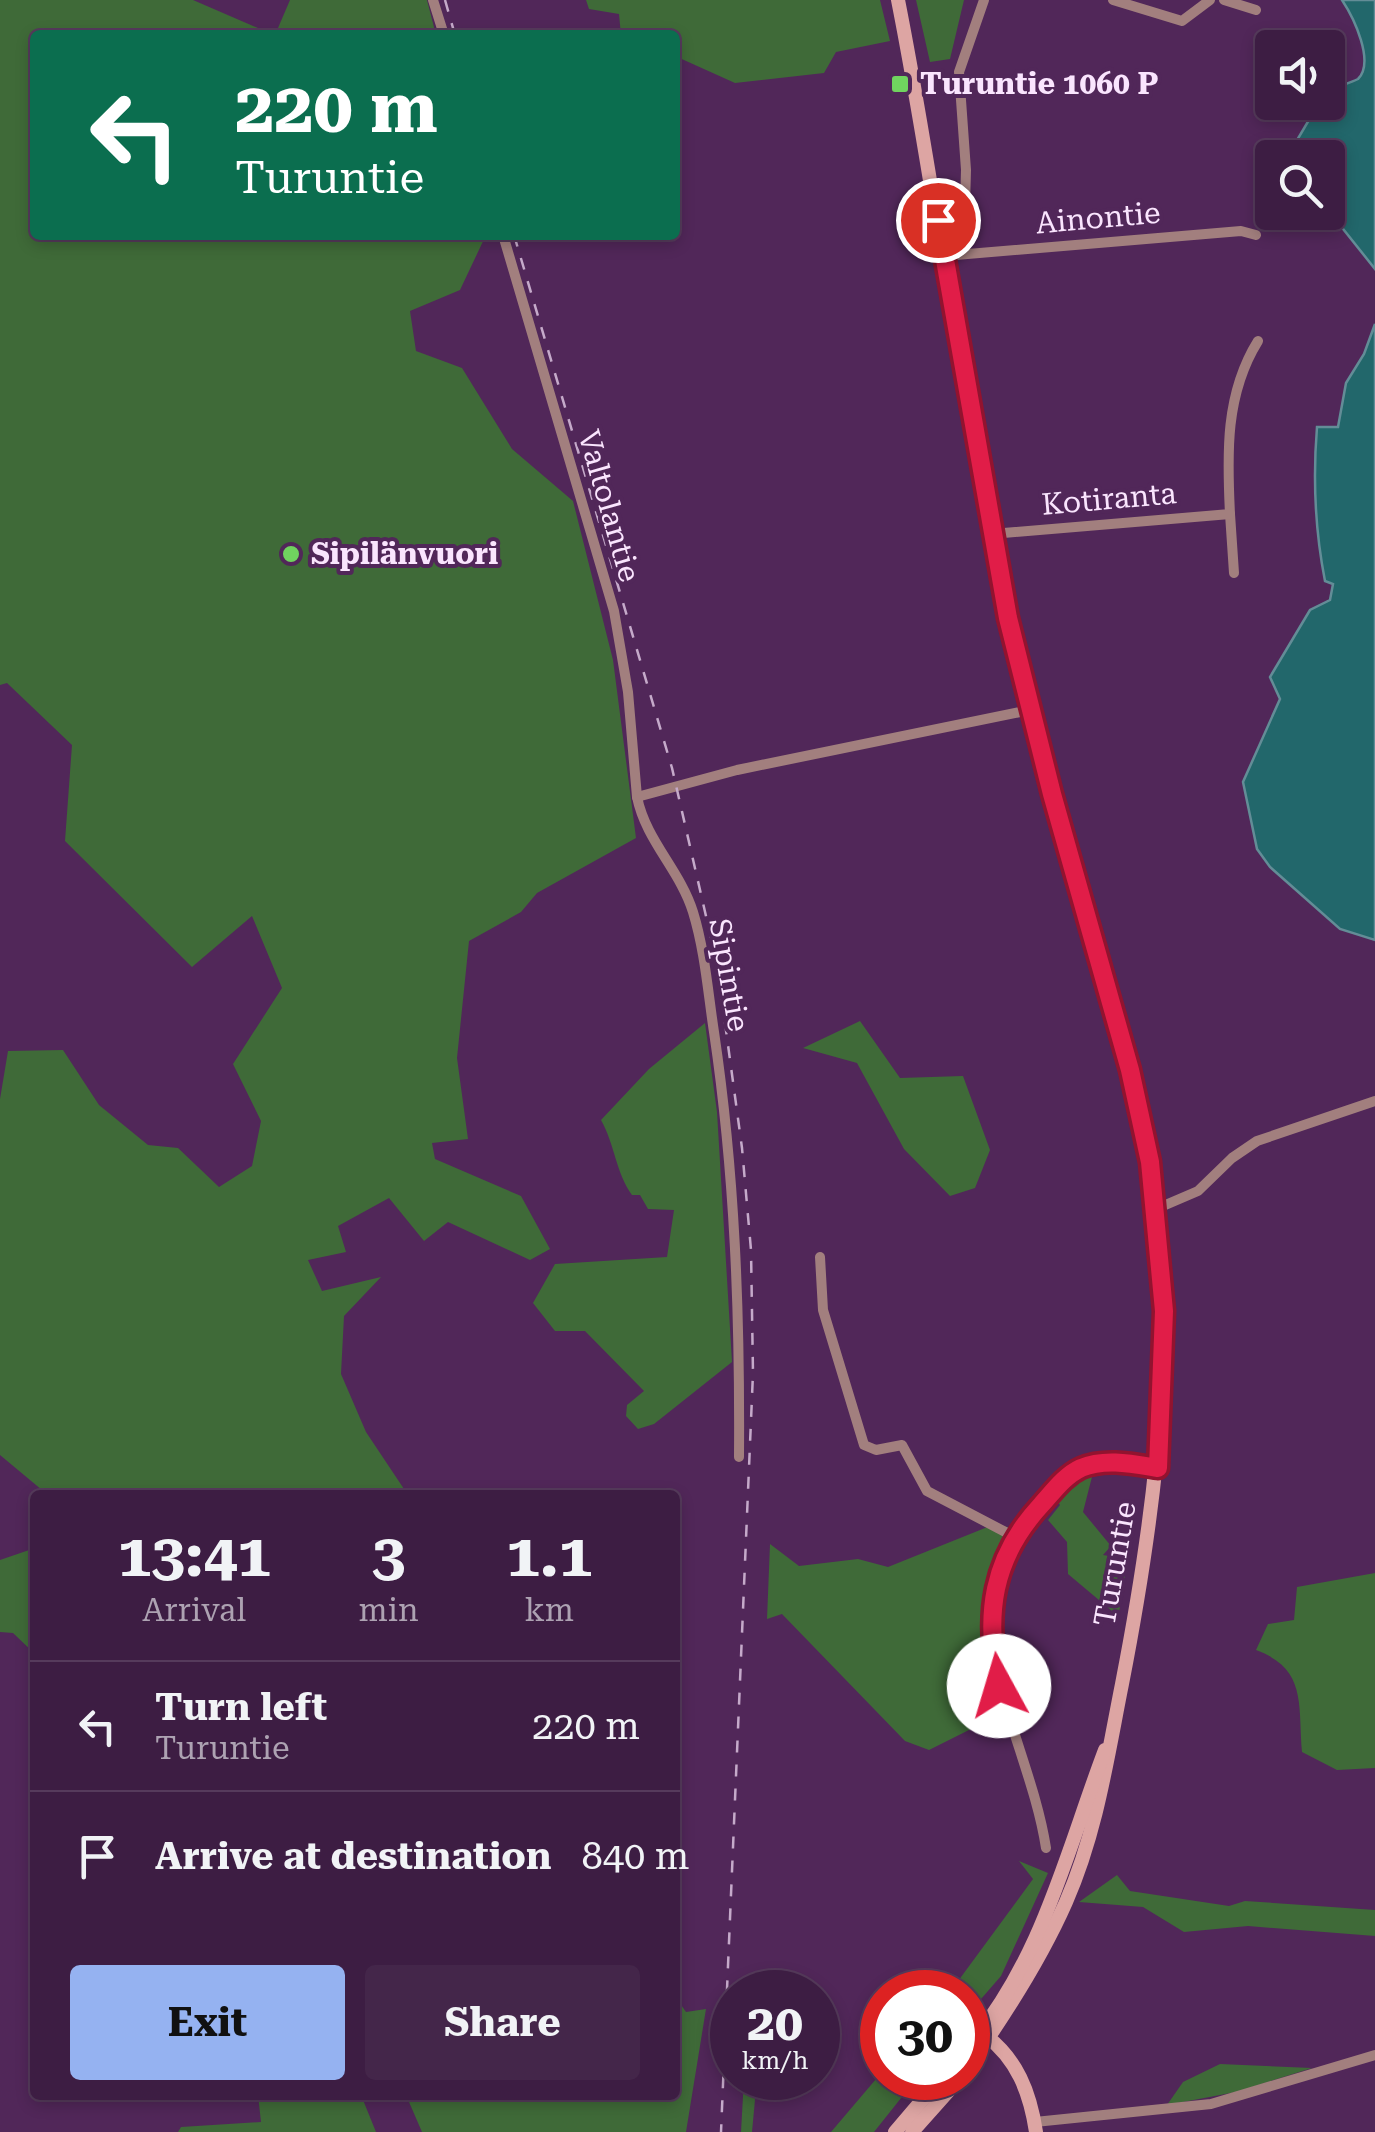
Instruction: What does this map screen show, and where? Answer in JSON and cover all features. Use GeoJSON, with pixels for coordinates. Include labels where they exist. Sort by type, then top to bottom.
{"type":"FeatureCollection","features":[{"type":"Feature","properties":{"kind":"main road","name":"Turuntie"},"geometry":{"type":"LineString","coordinates":[[898,0],[992,534],[1030,710],[1141,1110],[1156,1209],[1164,1311],[1158,1468],[1103,1794],[1071,1890],[1046,1944],[990,2027]]}},
{"type":"Feature","properties":{"kind":"main road"},"geometry":{"type":"LineString","coordinates":[[990,2038],[1006,2051],[1016,2069],[1036,2127]]}},
{"type":"Feature","properties":{"kind":"main road"},"geometry":{"type":"LineString","coordinates":[[894,2132],[922,2100]]}},
{"type":"Feature","properties":{"kind":"main road"},"geometry":{"type":"LineString","coordinates":[[912,2132],[940,2100]]}},
{"type":"Feature","properties":{"kind":"street"},"geometry":{"type":"LineString","coordinates":[[434,0],[443,30]]}},
{"type":"Feature","properties":{"kind":"street"},"geometry":{"type":"LineString","coordinates":[[944,256],[964,241],[966,170],[959,72],[984,0]]}},
{"type":"Feature","properties":{"kind":"street"},"geometry":{"type":"LineString","coordinates":[[1113,0],[1182,20],[1210,0]]}},
{"type":"Feature","properties":{"kind":"street"},"geometry":{"type":"LineString","coordinates":[[1224,0],[1256,10]]}},
{"type":"Feature","properties":{"kind":"street","name":"Ainontie"},"geometry":{"type":"LineString","coordinates":[[944,256],[1241,231],[1256,235]]}},
{"type":"Feature","properties":{"kind":"street","name":"Valtolantie"},"geometry":{"type":"LineString","coordinates":[[503,240],[614,611],[628,692],[637,797]]}},
{"type":"Feature","properties":{"kind":"street"},"geometry":{"type":"LineString","coordinates":[[1234,573],[1226,437],[1246,360],[1258,341]]}},
{"type":"Feature","properties":{"kind":"street","name":"Kotiranta"},"geometry":{"type":"LineString","coordinates":[[992,534],[1230,514]]}},
{"type":"Feature","properties":{"kind":"street"},"geometry":{"type":"LineString","coordinates":[[637,797],[736,770],[1030,710]]}},
{"type":"Feature","properties":{"kind":"street","name":"Sipintie"},"geometry":{"type":"LineString","coordinates":[[637,797],[642,821],[693,912],[703,959],[726,1110],[740,1300],[739,1457]]}},
{"type":"Feature","properties":{"kind":"street"},"geometry":{"type":"LineString","coordinates":[[1156,1209],[1198,1191],[1232,1158],[1258,1142],[1375,1101]]}},
{"type":"Feature","properties":{"kind":"street"},"geometry":{"type":"LineString","coordinates":[[820,1257],[823,1310],[864,1445],[876,1450],[902,1445],[927,1491],[1013,1536]]}},
{"type":"Feature","properties":{"kind":"street"},"geometry":{"type":"LineString","coordinates":[[1046,1848],[994,1665],[994,1598],[1013,1536],[1066,1478],[1082,1468],[1121,1462],[1158,1468]]}},
{"type":"Feature","properties":{"kind":"street"},"geometry":{"type":"LineString","coordinates":[[1036,2127],[1211,2104],[1375,2054]]}},
{"type":"Feature","properties":{"kind":"shaded area"},"geometry":{"type":"Polygon","coordinates":[[[0,0],[193,0],[262,30],[30,30],[30,240],[484,240],[460,290],[410,311],[416,351],[462,368],[512,449],[573,501],[613,660],[636,838],[537,893],[521,912],[469,941],[457,1058],[468,1139],[432,1143],[435,1159],[521,1196],[550,1249],[530,1260],[448,1222],[424,1241],[389,1198],[338,1226],[346,1252],[308,1260],[322,1291],[381,1277],[344,1316],[341,1374],[366,1432],[405,1490],[42,1490],[0,1455],[0,1099],[8,1051],[63,1050],[99,1105],[148,1145],[178,1148],[219,1187],[252,1166],[261,1121],[233,1064],[282,988],[252,916],[192,967],[65,841],[72,745],[7,683],[0,685],[0,0]]]}},
{"type":"Feature","properties":{"kind":"shaded area"},"geometry":{"type":"Polygon","coordinates":[[[290,0],[427,0],[435,30],[277,30],[290,0]]]}},
{"type":"Feature","properties":{"kind":"shaded area"},"geometry":{"type":"Polygon","coordinates":[[[586,0],[880,0],[890,41],[836,52],[824,73],[735,83],[680,58],[680,30],[621,30],[619,14],[589,9],[586,0]]]}},
{"type":"Feature","properties":{"kind":"shaded area"},"geometry":{"type":"Polygon","coordinates":[[[916,0],[964,0],[950,59],[930,62],[916,0]]]}},
{"type":"Feature","properties":{"kind":"shaded area"},"geometry":{"type":"Polygon","coordinates":[[[1342,0],[1375,0],[1375,269],[1344,230],[1345,140],[1297,140],[1309,120],[1345,120],[1345,84],[1358,79],[1364,62],[1352,18],[1342,0]]]}},
{"type":"Feature","properties":{"kind":"shaded area"},"geometry":{"type":"Polygon","coordinates":[[[1375,324],[1375,940],[1340,929],[1270,867],[1257,849],[1243,782],[1280,699],[1270,677],[1310,610],[1330,600],[1333,584],[1325,581],[1317,523],[1317,427],[1338,427],[1346,383],[1364,354],[1375,324]]]}},
{"type":"Feature","properties":{"kind":"shaded area"},"geometry":{"type":"Polygon","coordinates":[[[860,1021],[900,1078],[963,1076],[990,1150],[975,1188],[950,1196],[904,1149],[857,1063],[803,1048],[860,1021]]]}},
{"type":"Feature","properties":{"kind":"shaded area"},"geometry":{"type":"Polygon","coordinates":[[[705,1023],[717,1112],[732,1362],[654,1424],[638,1429],[626,1416],[627,1405],[644,1391],[585,1331],[555,1331],[533,1303],[555,1264],[667,1257],[674,1210],[648,1209],[640,1195],[632,1195],[601,1120],[649,1069],[705,1023]]]}},
{"type":"Feature","properties":{"kind":"shaded area"},"geometry":{"type":"Polygon","coordinates":[[[1094,1469],[1083,1512],[1111,1546],[1103,1555],[1128,1559],[1117,1624],[1112,1611],[1068,1574],[1067,1542],[1048,1520],[1060,1505],[1054,1497],[1094,1469]]]}},
{"type":"Feature","properties":{"kind":"shaded area"},"geometry":{"type":"Polygon","coordinates":[[[995,1524],[1011,1528],[987,1579],[984,1645],[997,1716],[929,1750],[905,1741],[782,1614],[767,1619],[770,1544],[799,1566],[858,1559],[888,1567],[995,1524]]]}},
{"type":"Feature","properties":{"kind":"shaded area"},"geometry":{"type":"Polygon","coordinates":[[[30,1550],[30,1649],[13,1633],[0,1632],[0,1560],[30,1550]]]}},
{"type":"Feature","properties":{"kind":"shaded area"},"geometry":{"type":"Polygon","coordinates":[[[1375,1573],[1375,1768],[1337,1770],[1302,1752],[1299,1704],[1292,1678],[1284,1667],[1256,1650],[1268,1624],[1294,1620],[1297,1587],[1375,1573]]]}},
{"type":"Feature","properties":{"kind":"shaded area"},"geometry":{"type":"Polygon","coordinates":[[[1019,1861],[1048,1873],[1001,1976],[990,1989],[990,1970],[966,1970],[1033,1879],[1019,1861]]]}},
{"type":"Feature","properties":{"kind":"shaded area"},"geometry":{"type":"Polygon","coordinates":[[[1117,1875],[1130,1891],[1229,1906],[1245,1901],[1375,1910],[1375,1936],[1248,1926],[1184,1932],[1143,1907],[1079,1902],[1117,1875]]]}},
{"type":"Feature","properties":{"kind":"shaded area"},"geometry":{"type":"Polygon","coordinates":[[[680,2003],[686,2012],[706,2009],[686,2132],[422,2132],[408,2100],[680,2100],[680,2003]]]}},
{"type":"Feature","properties":{"kind":"shaded area"},"geometry":{"type":"Polygon","coordinates":[[[1220,2064],[1312,2068],[1236,2092],[1167,2105],[1183,2082],[1220,2064]]]}},
{"type":"Feature","properties":{"kind":"shaded area"},"geometry":{"type":"Polygon","coordinates":[[[860,2098],[899,2100],[874,2132],[831,2132],[860,2098]]]}},
{"type":"Feature","properties":{"kind":"shaded area"},"geometry":{"type":"Polygon","coordinates":[[[259,2100],[363,2100],[376,2132],[178,2132],[181,2127],[261,2122],[259,2100]]]}},
{"type":"Feature","properties":{"kind":"shaded area"},"geometry":{"type":"Polygon","coordinates":[[[743,2100],[755,2100],[752,2132],[741,2132],[743,2100]]]}},
{"type":"Feature","properties":{"kind":"railway"},"geometry":{"type":"LineString","coordinates":[[445,0],[454,30]]}},
{"type":"Feature","properties":{"kind":"railway"},"geometry":{"type":"LineString","coordinates":[[515,240],[672,768],[717,964],[742,1148],[751,1250],[753,1373],[721,2132]]}},
{"type":"Feature","properties":{"kind":"place","name":"Turuntie 1060 P"},"geometry":{"type":"Point","coordinates":[900,84]}},
{"type":"Feature","properties":{"kind":"place","name":"Sipilänvuori"},"geometry":{"type":"Point","coordinates":[291,554]}},
{"type":"Feature","properties":{"kind":"route"},"geometry":{"type":"LineString","coordinates":[[938,220],[1008,618],[1052,794],[1141,1110],[1156,1209],[1164,1311],[1165,1365],[1158,1468],[1121,1462],[1082,1468],[1066,1478],[1013,1536],[999,1570],[994,1598],[994,1665],[999,1686]]}}]}
